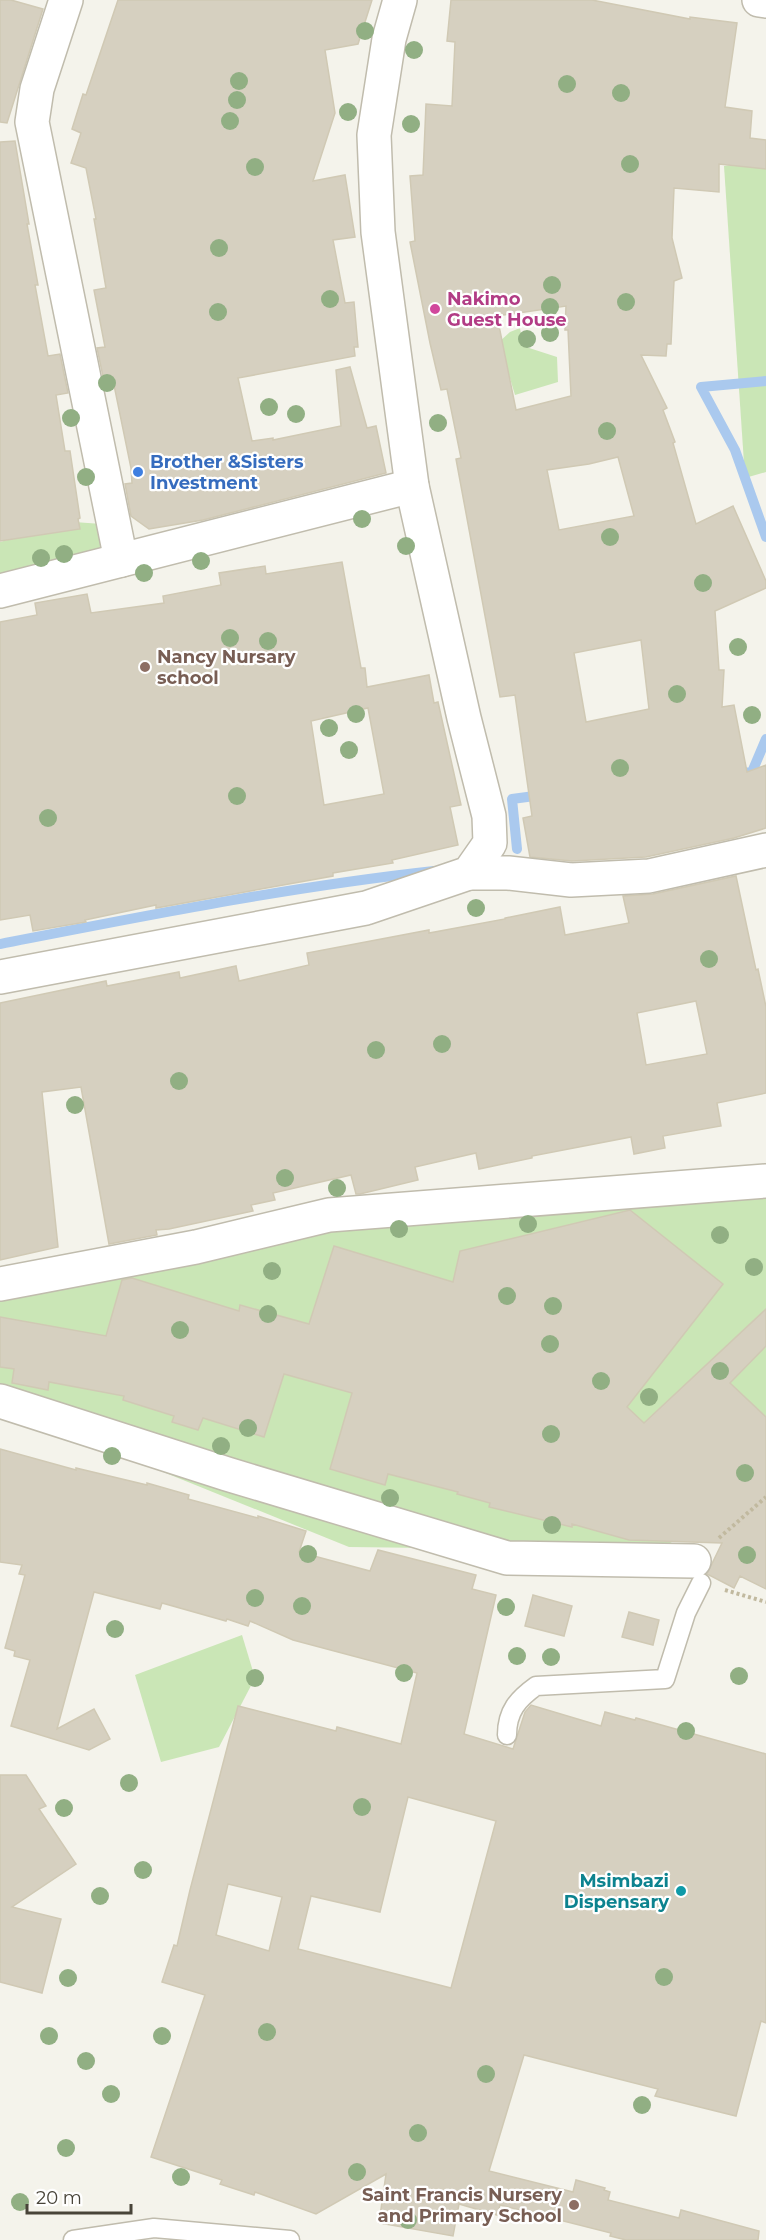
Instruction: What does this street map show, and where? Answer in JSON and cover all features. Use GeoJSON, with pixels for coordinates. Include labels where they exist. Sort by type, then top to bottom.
{"type":"FeatureCollection","features":[{"type":"Feature","properties":{"kind":"street"},"geometry":{"type":"LineString","coordinates":[[66,0],[37,90],[32,122],[121,560]]}},
{"type":"Feature","properties":{"kind":"street"},"geometry":{"type":"LineString","coordinates":[[400,0],[389,39],[374,135],[378,232],[412,486],[464,718],[489,816],[490,843],[469,873]]}},
{"type":"Feature","properties":{"kind":"street"},"geometry":{"type":"LineString","coordinates":[[759,0],[766,1]]}},
{"type":"Feature","properties":{"kind":"street"},"geometry":{"type":"LineString","coordinates":[[0,591],[412,486]]}},
{"type":"Feature","properties":{"kind":"street"},"geometry":{"type":"LineString","coordinates":[[0,977],[366,909],[469,873],[508,873],[572,880],[649,876],[766,850]]}},
{"type":"Feature","properties":{"kind":"street"},"geometry":{"type":"LineString","coordinates":[[0,1284],[196,1247],[329,1215],[766,1180]]}},
{"type":"Feature","properties":{"kind":"street"},"geometry":{"type":"LineString","coordinates":[[0,1401],[227,1474],[507,1558],[698,1572]]}},
{"type":"Feature","properties":{"kind":"lane"},"geometry":{"type":"LineString","coordinates":[[507,1735],[507,1722],[519,1698],[536,1686],[665,1679],[698,1572]]}},
{"type":"Feature","properties":{"kind":"lane"},"geometry":{"type":"LineString","coordinates":[[73,2240],[154,2228],[290,2240]]}},
{"type":"Feature","properties":{"kind":"green space"},"geometry":{"type":"Polygon","coordinates":[[[766,159],[766,472],[745,478],[724,166],[766,159]]]}},
{"type":"Feature","properties":{"kind":"green space"},"geometry":{"type":"Polygon","coordinates":[[[520,328],[523,346],[557,357],[558,382],[515,395],[499,342],[510,332],[520,328]]]}},
{"type":"Feature","properties":{"kind":"green space"},"geometry":{"type":"Polygon","coordinates":[[[74,522],[102,524],[111,574],[0,596],[0,542],[74,522]]]}},
{"type":"Feature","properties":{"kind":"green space"},"geometry":{"type":"Polygon","coordinates":[[[766,1176],[766,1485],[657,1551],[349,1547],[0,1406],[0,1298],[445,1193],[766,1176]]]}},
{"type":"Feature","properties":{"kind":"green space"},"geometry":{"type":"Polygon","coordinates":[[[242,1635],[255,1678],[219,1747],[161,1762],[135,1675],[242,1635]]]}},
{"type":"Feature","properties":{"kind":"building"},"geometry":{"type":"Polygon","coordinates":[[[0,0],[11,0],[43,9],[7,123],[0,122],[0,0]]]}},
{"type":"Feature","properties":{"kind":"building"},"geometry":{"type":"Polygon","coordinates":[[[118,0],[372,0],[358,44],[325,50],[335,113],[313,181],[345,175],[355,237],[333,240],[345,303],[354,302],[358,347],[354,347],[355,356],[238,378],[252,441],[273,438],[273,440],[341,426],[336,370],[350,367],[367,428],[376,426],[386,473],[203,520],[149,529],[131,516],[125,484],[132,483],[131,468],[114,385],[105,386],[97,348],[105,347],[94,290],[106,288],[94,219],[96,219],[86,168],[71,163],[81,133],[72,129],[118,0]]]}},
{"type":"Feature","properties":{"kind":"building"},"geometry":{"type":"Polygon","coordinates":[[[451,0],[592,0],[690,19],[690,17],[737,23],[725,107],[752,111],[750,138],[766,140],[766,169],[719,164],[719,192],[674,188],[672,238],[682,278],[674,281],[671,344],[667,344],[666,356],[641,355],[667,408],[663,410],[675,442],[673,443],[696,524],[733,506],[766,581],[766,588],[715,611],[719,670],[724,670],[722,707],[734,705],[747,772],[766,765],[766,828],[734,838],[646,857],[572,861],[530,857],[523,818],[532,816],[515,695],[500,697],[456,459],[461,458],[447,389],[441,390],[410,242],[415,241],[410,176],[423,175],[426,104],[452,106],[455,42],[447,41],[451,0]],[[566,306],[497,316],[516,410],[571,396],[568,330],[565,330],[566,306]],[[618,457],[547,470],[559,530],[634,516],[618,457]],[[641,640],[574,653],[586,722],[649,709],[641,640]]]}},
{"type":"Feature","properties":{"kind":"building"},"geometry":{"type":"Polygon","coordinates":[[[15,141],[38,285],[35,285],[48,356],[60,354],[68,393],[56,395],[65,451],[70,451],[80,529],[0,541],[0,142],[15,141]]]}},
{"type":"Feature","properties":{"kind":"building"},"geometry":{"type":"Polygon","coordinates":[[[342,562],[361,668],[365,668],[367,687],[429,675],[434,703],[438,702],[461,805],[450,807],[458,845],[392,860],[393,863],[333,873],[333,876],[156,908],[156,905],[85,920],[86,922],[33,931],[30,915],[0,920],[0,622],[37,615],[35,603],[87,594],[91,613],[164,603],[163,596],[221,585],[219,573],[265,566],[266,574],[342,562]],[[368,708],[311,721],[324,805],[384,794],[368,708]]]}},
{"type":"Feature","properties":{"kind":"building"},"geometry":{"type":"Polygon","coordinates":[[[736,876],[766,1007],[766,1093],[717,1103],[721,1126],[663,1136],[665,1148],[634,1154],[631,1137],[532,1156],[532,1158],[479,1169],[476,1153],[415,1167],[418,1180],[360,1194],[356,1194],[351,1175],[273,1193],[275,1200],[251,1205],[253,1211],[156,1230],[157,1235],[109,1244],[81,1087],[42,1092],[58,1247],[0,1260],[0,1003],[106,981],[107,986],[179,972],[180,978],[236,966],[239,981],[309,965],[307,953],[429,930],[429,933],[560,907],[565,935],[629,923],[623,896],[653,894],[736,876]],[[696,1001],[637,1013],[646,1065],[707,1054],[696,1001]]]}},
{"type":"Feature","properties":{"kind":"building"},"geometry":{"type":"Polygon","coordinates":[[[630,1210],[723,1284],[627,1407],[644,1423],[766,1309],[766,1346],[730,1383],[766,1417],[766,1589],[740,1576],[734,1588],[707,1574],[722,1543],[629,1540],[572,1524],[572,1527],[489,1507],[490,1503],[457,1494],[458,1492],[388,1474],[385,1485],[330,1469],[352,1393],[284,1374],[264,1437],[203,1418],[198,1430],[172,1422],[174,1416],[123,1400],[124,1396],[49,1382],[48,1390],[12,1383],[14,1369],[0,1367],[0,1317],[106,1336],[122,1280],[132,1278],[239,1311],[240,1305],[309,1324],[334,1246],[453,1282],[460,1251],[630,1210]]]}},
{"type":"Feature","properties":{"kind":"building"},"geometry":{"type":"Polygon","coordinates":[[[0,1449],[76,1470],[76,1468],[147,1485],[147,1483],[189,1495],[188,1499],[258,1518],[258,1516],[306,1531],[299,1552],[370,1571],[378,1550],[476,1575],[472,1589],[496,1595],[464,1734],[513,1749],[525,1712],[531,1705],[601,1726],[605,1712],[635,1720],[636,1718],[766,1754],[766,2023],[761,2021],[736,2116],[655,2096],[658,2089],[524,2055],[489,2171],[573,2192],[576,2180],[605,2188],[604,2190],[610,2192],[608,2200],[679,2218],[681,2210],[759,2231],[758,2240],[626,2240],[610,2236],[611,2233],[500,2205],[497,2215],[459,2204],[453,2236],[379,2223],[386,2174],[316,2214],[255,2192],[254,2195],[220,2184],[222,2180],[151,2157],[205,1995],[162,1982],[174,1945],[177,1946],[238,1706],[336,1731],[337,1727],[401,1744],[417,1673],[293,1640],[250,1621],[248,1626],[162,1603],[160,1609],[94,1592],[57,1729],[94,1709],[110,1739],[89,1750],[11,1726],[30,1660],[14,1656],[15,1651],[5,1648],[25,1575],[19,1574],[22,1565],[0,1562],[0,1449]],[[408,1797],[380,1912],[311,1896],[298,1949],[451,1988],[496,1821],[408,1797]],[[228,1884],[216,1935],[269,1951],[282,1897],[228,1884]]]}},
{"type":"Feature","properties":{"kind":"building"},"geometry":{"type":"Polygon","coordinates":[[[533,1595],[572,1606],[564,1636],[525,1626],[533,1595]]]}},
{"type":"Feature","properties":{"kind":"building"},"geometry":{"type":"Polygon","coordinates":[[[629,1612],[659,1620],[653,1645],[622,1637],[629,1612]]]}},
{"type":"Feature","properties":{"kind":"building"},"geometry":{"type":"Polygon","coordinates":[[[0,1775],[26,1775],[46,1806],[39,1809],[76,1864],[12,1907],[61,1919],[42,1993],[0,1982],[0,1775]]]}},
{"type":"Feature","properties":{"kind":"waterway"},"geometry":{"type":"LineString","coordinates":[[766,381],[701,387],[735,450],[766,537]]}},
{"type":"Feature","properties":{"kind":"waterway"},"geometry":{"type":"LineString","coordinates":[[742,773],[752,772],[766,739]]}},
{"type":"Feature","properties":{"kind":"waterway"},"geometry":{"type":"LineString","coordinates":[[517,849],[512,799],[542,795]]}},
{"type":"Feature","properties":{"kind":"waterway"},"geometry":{"type":"LineString","coordinates":[[0,944],[270,894],[434,871]]}},
{"type":"Feature","properties":{"kind":"place","name":"Nakimo Guest House"},"geometry":{"type":"Point","coordinates":[435,309]}},
{"type":"Feature","properties":{"kind":"place","name":"Brother &Sisters Investment"},"geometry":{"type":"Point","coordinates":[138,472]}},
{"type":"Feature","properties":{"kind":"place","name":"Nancy Nursary school"},"geometry":{"type":"Point","coordinates":[145,667]}},
{"type":"Feature","properties":{"kind":"place","name":"Msimbazi Dispensary"},"geometry":{"type":"Point","coordinates":[681,1891]}},
{"type":"Feature","properties":{"kind":"place","name":"Saint Francis Nursery and Primary School"},"geometry":{"type":"Point","coordinates":[574,2205]}}]}
